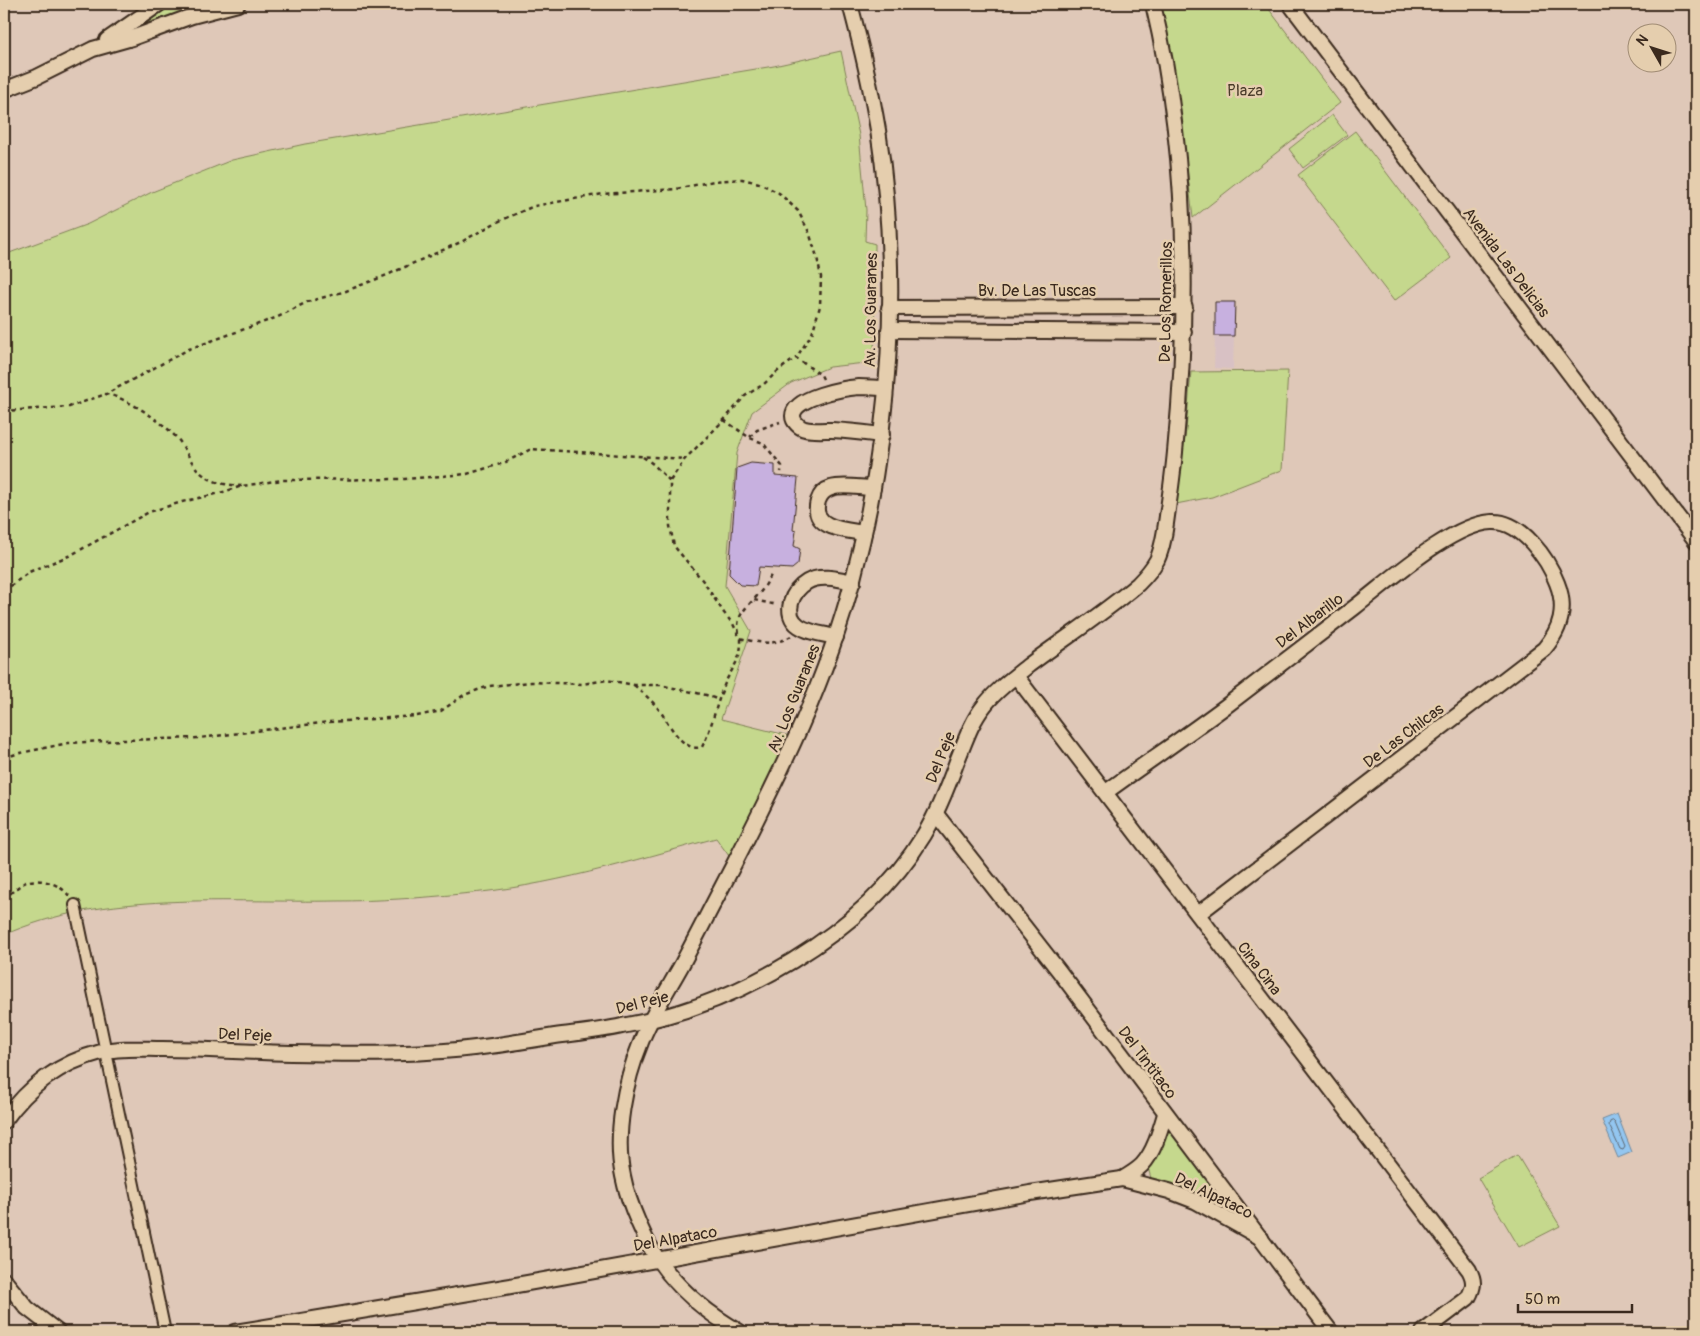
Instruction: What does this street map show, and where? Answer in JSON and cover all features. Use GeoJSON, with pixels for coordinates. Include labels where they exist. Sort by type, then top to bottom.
{"type":"FeatureCollection","features":[{"type":"Feature","properties":{"kind":"street"},"geometry":{"type":"LineString","coordinates":[[4,90],[37,77],[93,49],[160,4]]}},
{"type":"Feature","properties":{"kind":"street"},"geometry":{"type":"LineString","coordinates":[[93,49],[132,38],[192,16],[238,4]]}},
{"type":"Feature","properties":{"kind":"street","name":"Av. Los Guaranes"},"geometry":{"type":"LineString","coordinates":[[740,1332],[713,1316],[694,1300],[658,1259],[645,1238],[633,1211],[622,1174],[620,1156],[621,1128],[626,1093],[641,1041],[786,761],[818,687],[853,582],[864,533],[882,435],[886,388],[889,330],[887,216],[878,131],[862,50],[850,4]]}},
{"type":"Feature","properties":{"kind":"street","name":"De Los Romerillos"},"geometry":{"type":"LineString","coordinates":[[1130,590],[1144,578],[1154,565],[1163,540],[1172,478],[1185,307],[1183,221],[1175,134],[1169,84],[1153,4]]}},
{"type":"Feature","properties":{"kind":"street","name":"Avenida Las Delicias"},"geometry":{"type":"LineString","coordinates":[[1290,4],[1696,541]]}},
{"type":"Feature","properties":{"kind":"street","name":"Bv. De Las Tuscas"},"geometry":{"type":"LineString","coordinates":[[889,308],[1185,307]]}},
{"type":"Feature","properties":{"kind":"street"},"geometry":{"type":"LineString","coordinates":[[889,330],[1184,332]]}},
{"type":"Feature","properties":{"kind":"street"},"geometry":{"type":"LineString","coordinates":[[882,435],[834,430],[806,430],[800,426],[793,414],[802,402],[830,392],[860,387],[886,388]]}},
{"type":"Feature","properties":{"kind":"street"},"geometry":{"type":"LineString","coordinates":[[864,533],[831,528],[818,516],[816,507],[818,499],[829,488],[873,488]]}},
{"type":"Feature","properties":{"kind":"street","name":"Del Albarillo"},"geometry":{"type":"LineString","coordinates":[[1106,792],[1223,708],[1437,544],[1460,531],[1478,524],[1494,522],[1506,524],[1527,538],[1540,551]]}},
{"type":"Feature","properties":{"kind":"street","name":"De Las Chilcas"},"geometry":{"type":"LineString","coordinates":[[1198,914],[1544,649],[1554,637],[1561,618],[1562,606],[1561,594],[1555,578],[1540,551]]}},
{"type":"Feature","properties":{"kind":"street"},"geometry":{"type":"LineString","coordinates":[[836,637],[796,625],[790,616],[788,608],[793,598],[808,582],[834,578],[853,582]]}},
{"type":"Feature","properties":{"kind":"street","name":"Del Peje"},"geometry":{"type":"LineString","coordinates":[[4,1121],[26,1093],[44,1078],[75,1061],[120,1049],[289,1053],[426,1052],[500,1045],[652,1020],[698,1005],[745,986],[775,971],[827,937],[867,905],[906,861],[924,836],[936,814],[968,733],[977,714],[986,702],[1016,676],[1130,590]]}},
{"type":"Feature","properties":{"kind":"street","name":"Cina Cina"},"geometry":{"type":"LineString","coordinates":[[1016,676],[1465,1264],[1474,1283],[1468,1298],[1423,1332]]}},
{"type":"Feature","properties":{"kind":"street","name":"Del Tintitaco"},"geometry":{"type":"LineString","coordinates":[[936,814],[1053,963],[1165,1114],[1332,1332]]}},
{"type":"Feature","properties":{"kind":"street"},"geometry":{"type":"LineString","coordinates":[[75,905],[165,1332]]}},
{"type":"Feature","properties":{"kind":"street","name":"Del Alpataco"},"geometry":{"type":"LineString","coordinates":[[1122,1179],[1143,1164],[1154,1145],[1165,1114]]}},
{"type":"Feature","properties":{"kind":"street"},"geometry":{"type":"LineString","coordinates":[[1143,1164],[1146,1177],[1151,1186]]}},
{"type":"Feature","properties":{"kind":"street","name":"Del Alpataco"},"geometry":{"type":"LineString","coordinates":[[235,1332],[505,1287],[1039,1191],[1122,1179],[1169,1191],[1195,1201],[1261,1238]]}},
{"type":"Feature","properties":{"kind":"street"},"geometry":{"type":"LineString","coordinates":[[4,1280],[27,1308],[58,1332]]}},
{"type":"Feature","properties":{"kind":"path"},"geometry":{"type":"LineString","coordinates":[[4,411],[69,407],[92,400],[189,349],[278,317],[307,302],[346,291],[386,276],[534,206],[603,194],[676,189],[714,181],[742,179],[759,183],[779,193],[798,211],[809,232],[822,277],[820,306],[812,334],[796,358],[764,384],[745,396],[685,459],[670,481],[670,526],[674,546],[703,580],[724,614],[733,624],[740,638],[753,642],[768,643],[784,640],[802,628]]}},
{"type":"Feature","properties":{"kind":"path"},"geometry":{"type":"LineString","coordinates":[[796,358],[821,375],[830,392]]}},
{"type":"Feature","properties":{"kind":"path"},"geometry":{"type":"LineString","coordinates":[[106,394],[133,404],[176,436],[188,456],[204,476],[222,484],[242,486]]}},
{"type":"Feature","properties":{"kind":"path"},"geometry":{"type":"LineString","coordinates":[[750,438],[757,430],[794,418]]}},
{"type":"Feature","properties":{"kind":"path"},"geometry":{"type":"LineString","coordinates":[[724,420],[750,438],[763,443],[776,456],[782,466],[781,472]]}},
{"type":"Feature","properties":{"kind":"path"},"geometry":{"type":"LineString","coordinates":[[4,591],[29,572],[70,555],[149,512],[242,486],[282,480],[405,479],[467,474],[504,462],[531,449],[685,459]]}},
{"type":"Feature","properties":{"kind":"path"},"geometry":{"type":"LineString","coordinates":[[641,456],[653,464],[670,481]]}},
{"type":"Feature","properties":{"kind":"path"},"geometry":{"type":"LineString","coordinates":[[634,685],[658,709],[675,735],[687,745],[698,748],[702,747],[713,723],[724,686],[739,659],[741,648],[737,625],[743,610],[763,589],[772,574]]}},
{"type":"Feature","properties":{"kind":"path"},"geometry":{"type":"LineString","coordinates":[[754,600],[788,608]]}},
{"type":"Feature","properties":{"kind":"path"},"geometry":{"type":"LineString","coordinates":[[4,758],[68,743],[199,738],[329,722],[417,716],[441,711],[464,695],[489,686],[531,682],[582,684],[607,680],[634,685],[660,685],[706,695],[719,700]]}},
{"type":"Feature","properties":{"kind":"path"},"geometry":{"type":"LineString","coordinates":[[4,899],[26,882],[47,881],[66,892],[75,905]]}},
{"type":"Feature","properties":{"kind":"shaded area"},"geometry":{"type":"Polygon","coordinates":[[[1215,336],[1234,336],[1233,369],[1214,368],[1215,336]]]}},
{"type":"Feature","properties":{"kind":"green space"},"geometry":{"type":"Polygon","coordinates":[[[167,4],[219,4],[116,39],[167,4]]]}},
{"type":"Feature","properties":{"kind":"green space","name":"Plaza"},"geometry":{"type":"Polygon","coordinates":[[[1155,4],[1265,4],[1340,103],[1193,218],[1180,110],[1155,4]]]}},
{"type":"Feature","properties":{"kind":"green space"},"geometry":{"type":"Polygon","coordinates":[[[841,51],[859,135],[866,210],[865,241],[875,244],[874,362],[829,367],[791,383],[752,412],[737,453],[725,586],[751,631],[721,719],[790,736],[729,856],[716,838],[590,872],[493,891],[399,899],[210,901],[125,905],[83,911],[43,921],[4,935],[4,255],[88,224],[152,192],[232,160],[305,144],[774,66],[841,51]]]}},
{"type":"Feature","properties":{"kind":"green space"},"geometry":{"type":"Polygon","coordinates":[[[1332,115],[1347,135],[1303,168],[1289,149],[1332,115]]]}},
{"type":"Feature","properties":{"kind":"green space"},"geometry":{"type":"Polygon","coordinates":[[[1355,131],[1451,258],[1394,301],[1298,175],[1355,131]]]}},
{"type":"Feature","properties":{"kind":"green space"},"geometry":{"type":"Polygon","coordinates":[[[1288,371],[1282,470],[1212,497],[1176,504],[1186,430],[1191,372],[1288,371]]]}},
{"type":"Feature","properties":{"kind":"green space"},"geometry":{"type":"Polygon","coordinates":[[[1171,1131],[1176,1134],[1234,1212],[1234,1216],[1155,1182],[1151,1178],[1148,1168],[1166,1132],[1171,1131]]]}},
{"type":"Feature","properties":{"kind":"green space"},"geometry":{"type":"Polygon","coordinates":[[[1517,1155],[1560,1226],[1519,1247],[1478,1178],[1517,1155]]]}},
{"type":"Feature","properties":{"kind":"water"},"geometry":{"type":"Polygon","coordinates":[[[1617,1114],[1632,1152],[1618,1158],[1602,1120],[1617,1114]]]}},
{"type":"Feature","properties":{"kind":"building"},"geometry":{"type":"Polygon","coordinates":[[[1215,302],[1235,302],[1234,336],[1215,336],[1215,302]]]}},
{"type":"Feature","properties":{"kind":"building"},"geometry":{"type":"Polygon","coordinates":[[[751,463],[775,465],[775,476],[798,478],[793,530],[796,531],[794,546],[800,549],[798,564],[792,569],[759,567],[756,586],[740,585],[729,574],[737,468],[751,463]]]}}]}
